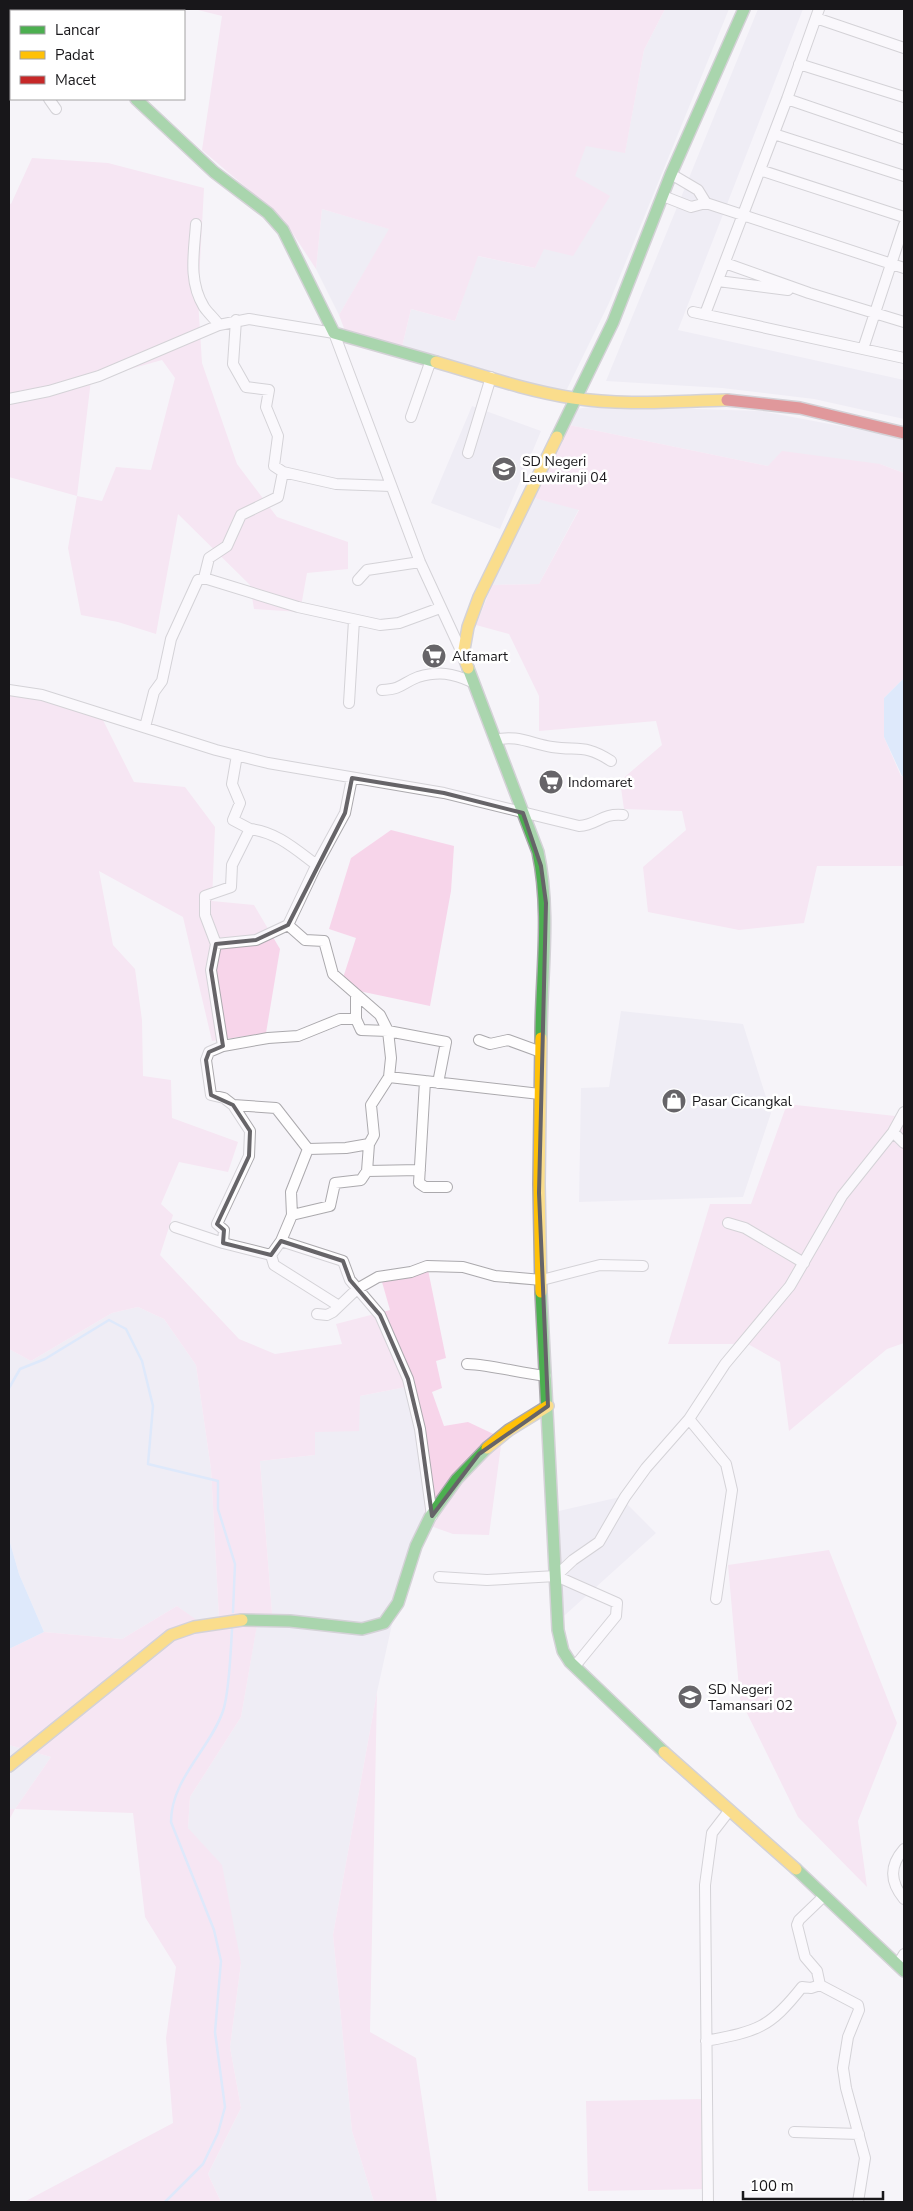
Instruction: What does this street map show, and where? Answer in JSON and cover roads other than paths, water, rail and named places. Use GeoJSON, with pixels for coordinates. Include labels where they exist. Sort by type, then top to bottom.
{"type":"FeatureCollection","features":[{"type":"Feature","properties":{"kind":"main road"},"geometry":{"type":"LineString","coordinates":[[744,9],[671,174],[613,322],[574,398],[479,597],[468,627],[463,655],[538,852],[544,880],[546,902],[540,1094],[542,1280],[556,1576],[560,1640],[564,1654],[729,1811],[778,1853],[823,1897],[902,1963]]}},
{"type":"Feature","properties":{"kind":"main road"},"geometry":{"type":"LineString","coordinates":[[138,100],[214,172],[268,213],[283,230],[334,334],[574,398],[640,402],[728,400],[800,408],[904,433]]}},
{"type":"Feature","properties":{"kind":"main road"},"geometry":{"type":"LineString","coordinates":[[9,1766],[171,1635],[194,1626],[240,1620],[271,1620],[362,1629],[371,1629],[384,1624],[394,1613],[420,1537],[462,1472],[479,1454],[532,1414],[548,1406]]}},
{"type":"Feature","properties":{"kind":"street"},"geometry":{"type":"LineString","coordinates":[[705,314],[787,100],[817,13],[904,48]]}},
{"type":"Feature","properties":{"kind":"street"},"geometry":{"type":"LineString","coordinates":[[799,64],[904,98]]}},
{"type":"Feature","properties":{"kind":"street"},"geometry":{"type":"LineString","coordinates":[[50,100],[56,109]]}},
{"type":"Feature","properties":{"kind":"street"},"geometry":{"type":"LineString","coordinates":[[787,100],[904,138]]}},
{"type":"Feature","properties":{"kind":"street"},"geometry":{"type":"LineString","coordinates":[[774,134],[904,176]]}},
{"type":"Feature","properties":{"kind":"street"},"geometry":{"type":"LineString","coordinates":[[760,170],[904,217]]}},
{"type":"Feature","properties":{"kind":"street"},"geometry":{"type":"LineString","coordinates":[[671,174],[698,190],[706,203]]}},
{"type":"Feature","properties":{"kind":"street"},"geometry":{"type":"LineString","coordinates":[[663,196],[691,207],[706,203],[904,268]]}},
{"type":"Feature","properties":{"kind":"street"},"geometry":{"type":"LineString","coordinates":[[196,224],[192,276],[205,308],[219,325]]}},
{"type":"Feature","properties":{"kind":"street"},"geometry":{"type":"LineString","coordinates":[[863,349],[904,225]]}},
{"type":"Feature","properties":{"kind":"street"},"geometry":{"type":"LineString","coordinates":[[725,263],[809,293],[875,311],[904,322]]}},
{"type":"Feature","properties":{"kind":"street"},"geometry":{"type":"LineString","coordinates":[[718,281],[809,293]]}},
{"type":"Feature","properties":{"kind":"street"},"geometry":{"type":"LineString","coordinates":[[693,312],[904,358]]}},
{"type":"Feature","properties":{"kind":"street"},"geometry":{"type":"LineString","coordinates":[[9,399],[49,391],[99,376],[219,325],[236,320],[249,319],[334,334],[420,562],[463,655]]}},
{"type":"Feature","properties":{"kind":"street"},"geometry":{"type":"LineString","coordinates":[[236,320],[233,364],[246,387],[270,390],[266,407],[278,436],[274,466],[283,472],[336,484],[391,486]]}},
{"type":"Feature","properties":{"kind":"street"},"geometry":{"type":"LineString","coordinates":[[411,417],[431,360]]}},
{"type":"Feature","properties":{"kind":"street"},"geometry":{"type":"LineString","coordinates":[[468,453],[491,377]]}},
{"type":"Feature","properties":{"kind":"street"},"geometry":{"type":"LineString","coordinates":[[204,578],[209,558],[226,546],[241,515],[278,497],[283,472]]}},
{"type":"Feature","properties":{"kind":"street"},"geometry":{"type":"LineString","coordinates":[[358,580],[367,570],[420,562]]}},
{"type":"Feature","properties":{"kind":"street"},"geometry":{"type":"LineString","coordinates":[[145,727],[154,692],[162,681],[171,639],[177,622],[198,580],[204,578],[298,607],[380,625],[399,622],[440,608]]}},
{"type":"Feature","properties":{"kind":"street"},"geometry":{"type":"LineString","coordinates":[[349,703],[354,620]]}},
{"type":"Feature","properties":{"kind":"street"},"geometry":{"type":"LineString","coordinates":[[382,690],[397,689],[418,678],[451,673],[472,682]]}},
{"type":"Feature","properties":{"kind":"street"},"geometry":{"type":"LineString","coordinates":[[9,690],[42,695],[237,755],[352,778],[444,793],[579,826],[586,825],[610,814],[623,815]]}},
{"type":"Feature","properties":{"kind":"street"},"geometry":{"type":"LineString","coordinates":[[495,740],[514,737],[552,747],[584,747],[597,752],[610,761]]}},
{"type":"Feature","properties":{"kind":"street"},"geometry":{"type":"LineString","coordinates":[[237,755],[232,784],[240,803],[233,820],[250,828],[265,830],[278,837],[316,866]]}},
{"type":"Feature","properties":{"kind":"street"},"geometry":{"type":"LineString","coordinates":[[216,944],[256,940],[288,925],[316,866],[345,813],[352,778]]}},
{"type":"Feature","properties":{"kind":"street"},"geometry":{"type":"LineString","coordinates":[[223,1046],[212,970],[216,944],[205,915],[205,896],[231,887],[232,865],[250,828]]}},
{"type":"Feature","properties":{"kind":"street"},"geometry":{"type":"LineString","coordinates":[[288,925],[305,940],[324,941],[333,974],[380,1014],[388,1031],[391,1058],[389,1077],[371,1106],[374,1135],[369,1144],[367,1171],[362,1180],[335,1183],[330,1206],[292,1215]]}},
{"type":"Feature","properties":{"kind":"street"},"geometry":{"type":"LineString","coordinates":[[356,994],[356,1019],[360,1030],[388,1031],[446,1042],[438,1083]]}},
{"type":"Feature","properties":{"kind":"street"},"geometry":{"type":"LineString","coordinates":[[223,1243],[224,1230],[217,1224],[249,1156],[250,1131],[233,1104],[224,1098],[210,1095],[206,1060],[209,1052],[223,1046],[268,1038],[298,1036],[340,1019],[356,1019]]}},
{"type":"Feature","properties":{"kind":"street"},"geometry":{"type":"LineString","coordinates":[[479,1040],[490,1044],[508,1040],[541,1052]]}},
{"type":"Feature","properties":{"kind":"street"},"geometry":{"type":"LineString","coordinates":[[389,1077],[540,1094]]}},
{"type":"Feature","properties":{"kind":"street"},"geometry":{"type":"LineString","coordinates":[[425,1081],[420,1170],[421,1185],[447,1187]]}},
{"type":"Feature","properties":{"kind":"street"},"geometry":{"type":"LineString","coordinates":[[233,1104],[276,1108],[308,1149]]}},
{"type":"Feature","properties":{"kind":"street"},"geometry":{"type":"LineString","coordinates":[[556,1576],[573,1560],[599,1542],[625,1497],[646,1468],[689,1419],[725,1364],[790,1286],[842,1196],[893,1132],[904,1112]]}},
{"type":"Feature","properties":{"kind":"street"},"geometry":{"type":"LineString","coordinates":[[893,1132],[904,1143]]}},
{"type":"Feature","properties":{"kind":"street"},"geometry":{"type":"LineString","coordinates":[[308,1149],[346,1148],[369,1144]]}},
{"type":"Feature","properties":{"kind":"street"},"geometry":{"type":"LineString","coordinates":[[270,1255],[281,1241],[292,1215],[291,1192],[308,1149]]}},
{"type":"Feature","properties":{"kind":"street"},"geometry":{"type":"LineString","coordinates":[[367,1171],[420,1170]]}},
{"type":"Feature","properties":{"kind":"street"},"geometry":{"type":"LineString","coordinates":[[728,1223],[745,1228],[804,1262]]}},
{"type":"Feature","properties":{"kind":"street"},"geometry":{"type":"LineString","coordinates":[[175,1227],[223,1243],[270,1255]]}},
{"type":"Feature","properties":{"kind":"street"},"geometry":{"type":"LineString","coordinates":[[281,1241],[343,1260],[350,1280],[380,1315],[408,1379],[420,1429],[432,1516]]}},
{"type":"Feature","properties":{"kind":"street"},"geometry":{"type":"LineString","coordinates":[[270,1255],[274,1265],[339,1306]]}},
{"type":"Feature","properties":{"kind":"street"},"geometry":{"type":"LineString","coordinates":[[316,1314],[327,1315],[357,1289],[378,1278],[437,1264],[463,1267],[495,1276],[542,1280],[600,1265],[643,1266]]}},
{"type":"Feature","properties":{"kind":"street"},"geometry":{"type":"LineString","coordinates":[[467,1364],[485,1365],[546,1376]]}},
{"type":"Feature","properties":{"kind":"street"},"geometry":{"type":"LineString","coordinates":[[689,1419],[726,1464],[732,1490],[716,1598]]}},
{"type":"Feature","properties":{"kind":"street"},"geometry":{"type":"LineString","coordinates":[[439,1577],[487,1580],[556,1576],[617,1603],[616,1616],[575,1666]]}},
{"type":"Feature","properties":{"kind":"street"},"geometry":{"type":"LineString","coordinates":[[708,2202],[704,1938],[707,1856],[712,1833],[729,1811]]}},
{"type":"Feature","properties":{"kind":"street"},"geometry":{"type":"LineString","coordinates":[[904,1850],[896,1859],[892,1869],[893,1881],[904,1899]]}},
{"type":"Feature","properties":{"kind":"street"},"geometry":{"type":"LineString","coordinates":[[823,1897],[799,1920],[797,1926],[805,1956],[817,1971],[820,1984],[858,2005],[859,2010],[848,2036],[843,2068],[846,2088],[864,2158],[858,2202]]}},
{"type":"Feature","properties":{"kind":"street"},"geometry":{"type":"LineString","coordinates":[[706,2041],[751,2031],[768,2024],[802,1988],[811,1988],[820,1984]]}},
{"type":"Feature","properties":{"kind":"street"},"geometry":{"type":"LineString","coordinates":[[794,2132],[859,2134]]}},
{"type":"Feature","properties":{"kind":"water"},"geometry":{"type":"Polygon","coordinates":[[[904,678],[904,776],[902,776],[884,737],[884,698],[904,678]]]}},
{"type":"Feature","properties":{"kind":"water"},"geometry":{"type":"Polygon","coordinates":[[[9,1539],[19,1574],[44,1632],[9,1649],[9,1539]]]}},
{"type":"Feature","properties":{"kind":"waterway"},"geometry":{"type":"LineString","coordinates":[[9,1388],[20,1369],[45,1359],[109,1320],[126,1329],[142,1361],[153,1406],[148,1464],[218,1481],[218,1509],[235,1564],[233,1612]]}},
{"type":"Feature","properties":{"kind":"waterway"},"geometry":{"type":"LineString","coordinates":[[165,2202],[203,2164],[218,2133],[225,2107],[215,2032],[221,1961],[214,1930],[171,1822],[177,1792],[217,1725],[223,1711],[228,1683],[232,1629]]}},
{"type":"Feature","properties":{"kind":"place","name":"SD Negeri Leuwiranji 04"},"geometry":{"type":"Point","coordinates":[504,469]}},
{"type":"Feature","properties":{"kind":"place","name":"Alfamart"},"geometry":{"type":"Point","coordinates":[434,656]}},
{"type":"Feature","properties":{"kind":"place","name":"Indomaret"},"geometry":{"type":"Point","coordinates":[551,782]}},
{"type":"Feature","properties":{"kind":"place","name":"Pasar Cicangkal"},"geometry":{"type":"Point","coordinates":[674,1101]}},
{"type":"Feature","properties":{"kind":"place","name":"SD Negeri Tamansari 02"},"geometry":{"type":"Point","coordinates":[690,1697]}}]}
